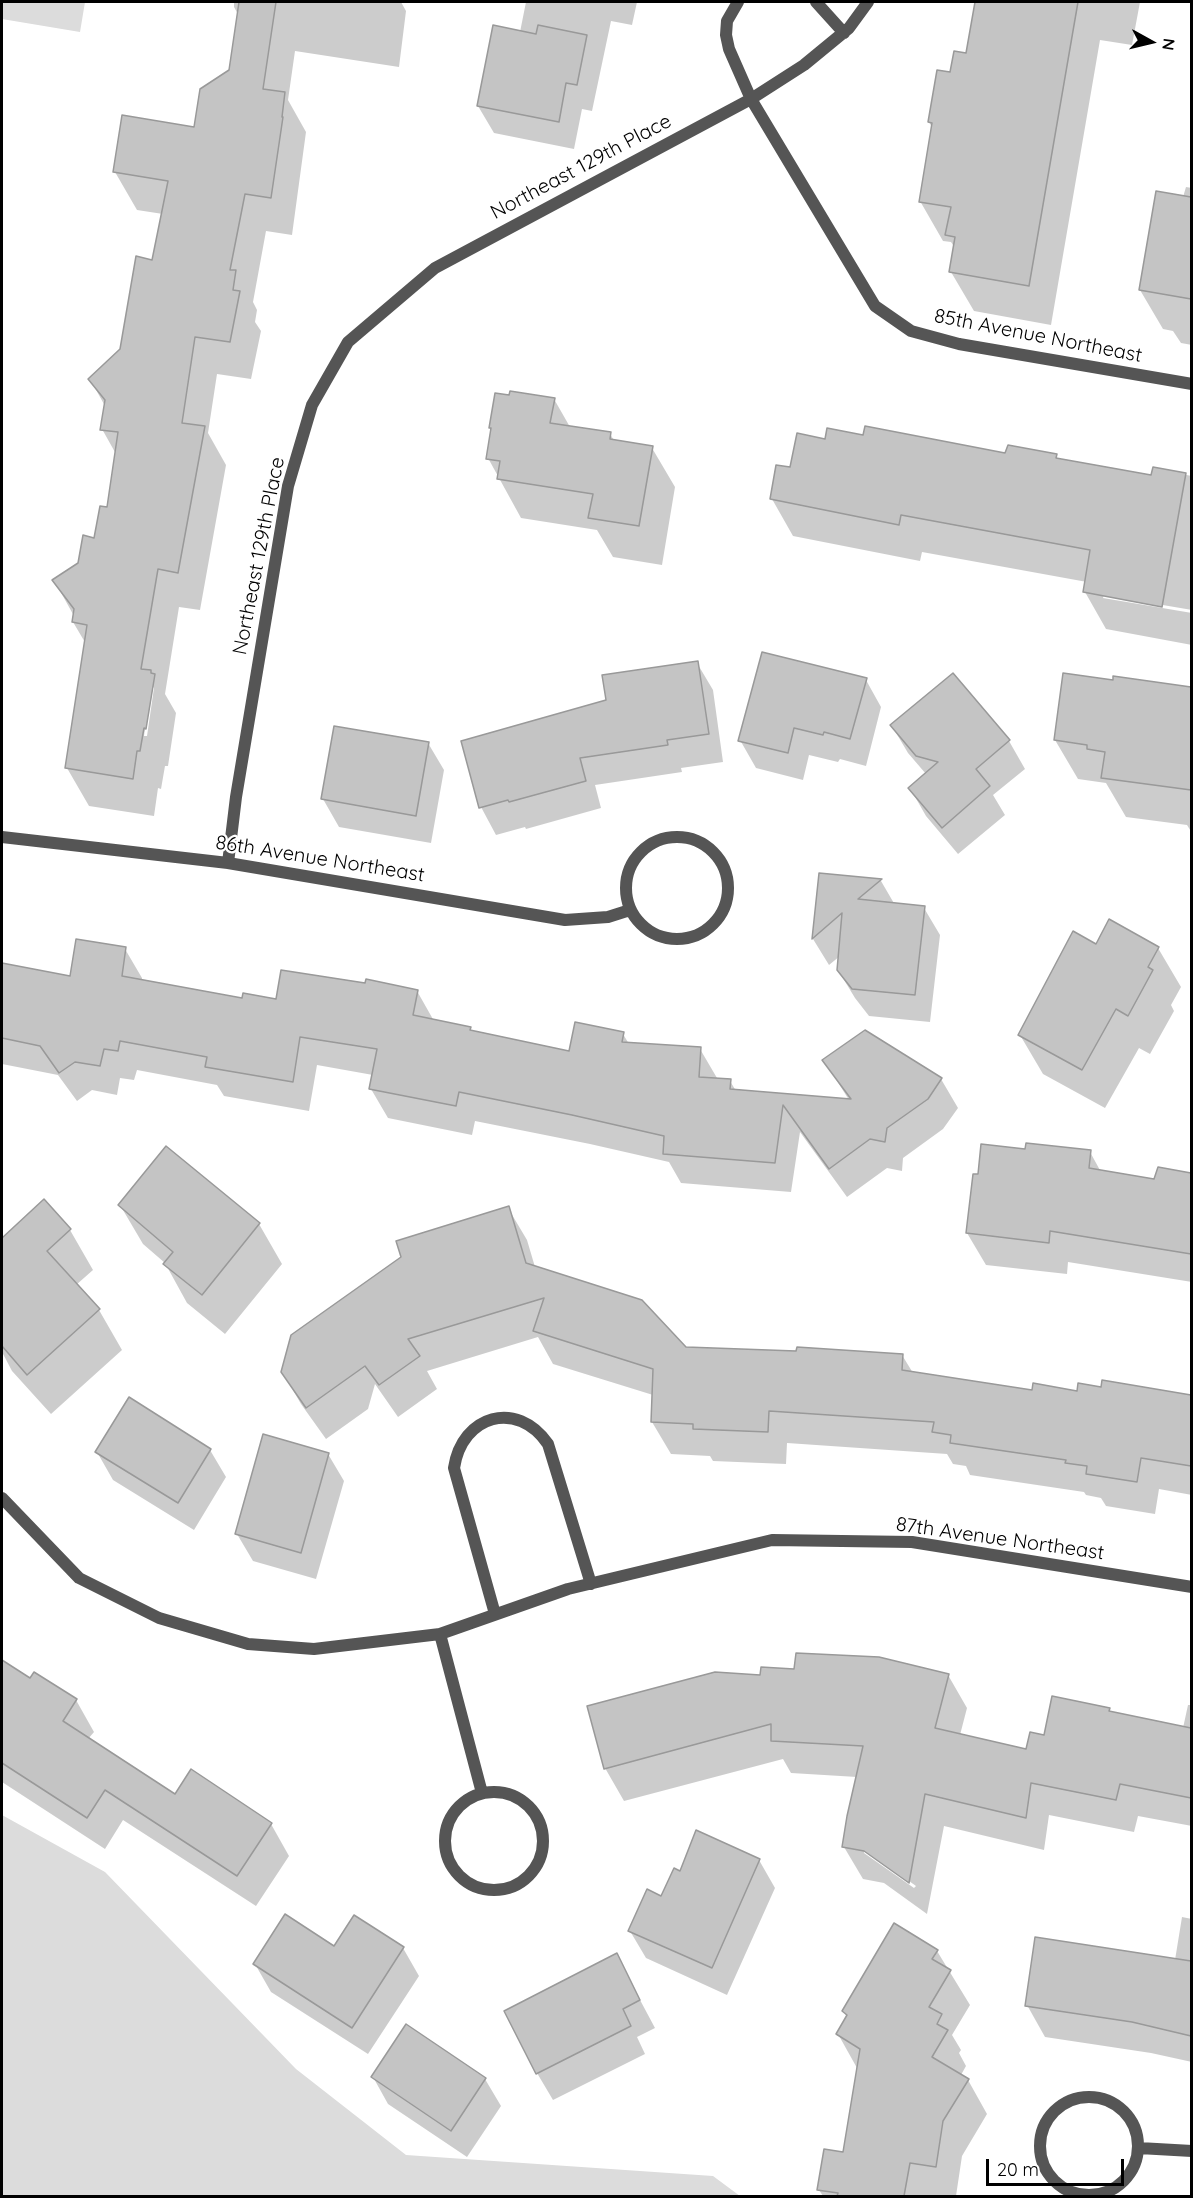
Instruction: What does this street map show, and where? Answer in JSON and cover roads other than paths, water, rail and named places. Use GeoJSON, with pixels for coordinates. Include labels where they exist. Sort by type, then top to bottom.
{"type":"FeatureCollection","features":[{"type":"Feature","properties":{"kind":"street"},"geometry":{"type":"LineString","coordinates":[[738,2],[727,21],[726,35],[729,49],[751,99]]}},
{"type":"Feature","properties":{"kind":"street"},"geometry":{"type":"LineString","coordinates":[[816,2],[844,33]]}},
{"type":"Feature","properties":{"kind":"street","name":"Northeast 129th Place"},"geometry":{"type":"LineString","coordinates":[[228,863],[236,797],[288,486],[312,405],[348,342],[435,268],[751,99],[804,65],[844,33],[868,2]]}},
{"type":"Feature","properties":{"kind":"street","name":"85th Avenue Northeast"},"geometry":{"type":"LineString","coordinates":[[751,99],[874,306],[911,331],[959,344],[1191,384]]}},
{"type":"Feature","properties":{"kind":"street"},"geometry":{"type":"LineString","coordinates":[[682,836],[699,841],[714,852],[724,866],[729,884],[726,902],[719,918],[706,931],[698,935],[689,939],[671,940],[654,935],[639,925],[630,910],[625,892],[627,874],[635,858],[647,845],[664,838],[682,836]]}},
{"type":"Feature","properties":{"kind":"street","name":"86th Avenue Northeast"},"geometry":{"type":"LineString","coordinates":[[2,837],[228,863],[565,920],[608,917],[630,910]]}},
{"type":"Feature","properties":{"kind":"street"},"geometry":{"type":"LineString","coordinates":[[495,1614],[454,1468],[456,1454],[471,1431],[482,1423],[497,1418],[526,1423],[539,1432],[548,1444],[591,1584]]}},
{"type":"Feature","properties":{"kind":"street","name":"87th Avenue Northeast"},"geometry":{"type":"LineString","coordinates":[[2,1498],[79,1578],[159,1618],[248,1644],[314,1649],[440,1634],[568,1589],[772,1540],[912,1542],[1191,1587]]}},
{"type":"Feature","properties":{"kind":"street"},"geometry":{"type":"LineString","coordinates":[[440,1634],[482,1792]]}},
{"type":"Feature","properties":{"kind":"street"},"geometry":{"type":"LineString","coordinates":[[482,1792],[498,1792],[514,1796],[529,1806],[538,1820],[543,1836],[541,1853],[534,1869],[522,1881],[507,1888],[490,1890],[473,1886],[459,1876],[449,1862],[445,1845],[446,1828],[453,1813],[466,1800],[482,1792]]}},
{"type":"Feature","properties":{"kind":"street"},"geometry":{"type":"LineString","coordinates":[[1091,2096],[1110,2101],[1126,2113],[1135,2129],[1139,2148],[1134,2167],[1122,2182],[1106,2192],[1087,2195],[1068,2190],[1053,2179],[1042,2162],[1040,2143],[1045,2125],[1056,2109],[1072,2099],[1091,2096]]}},
{"type":"Feature","properties":{"kind":"street"},"geometry":{"type":"LineString","coordinates":[[1139,2148],[1191,2151]]}}]}
